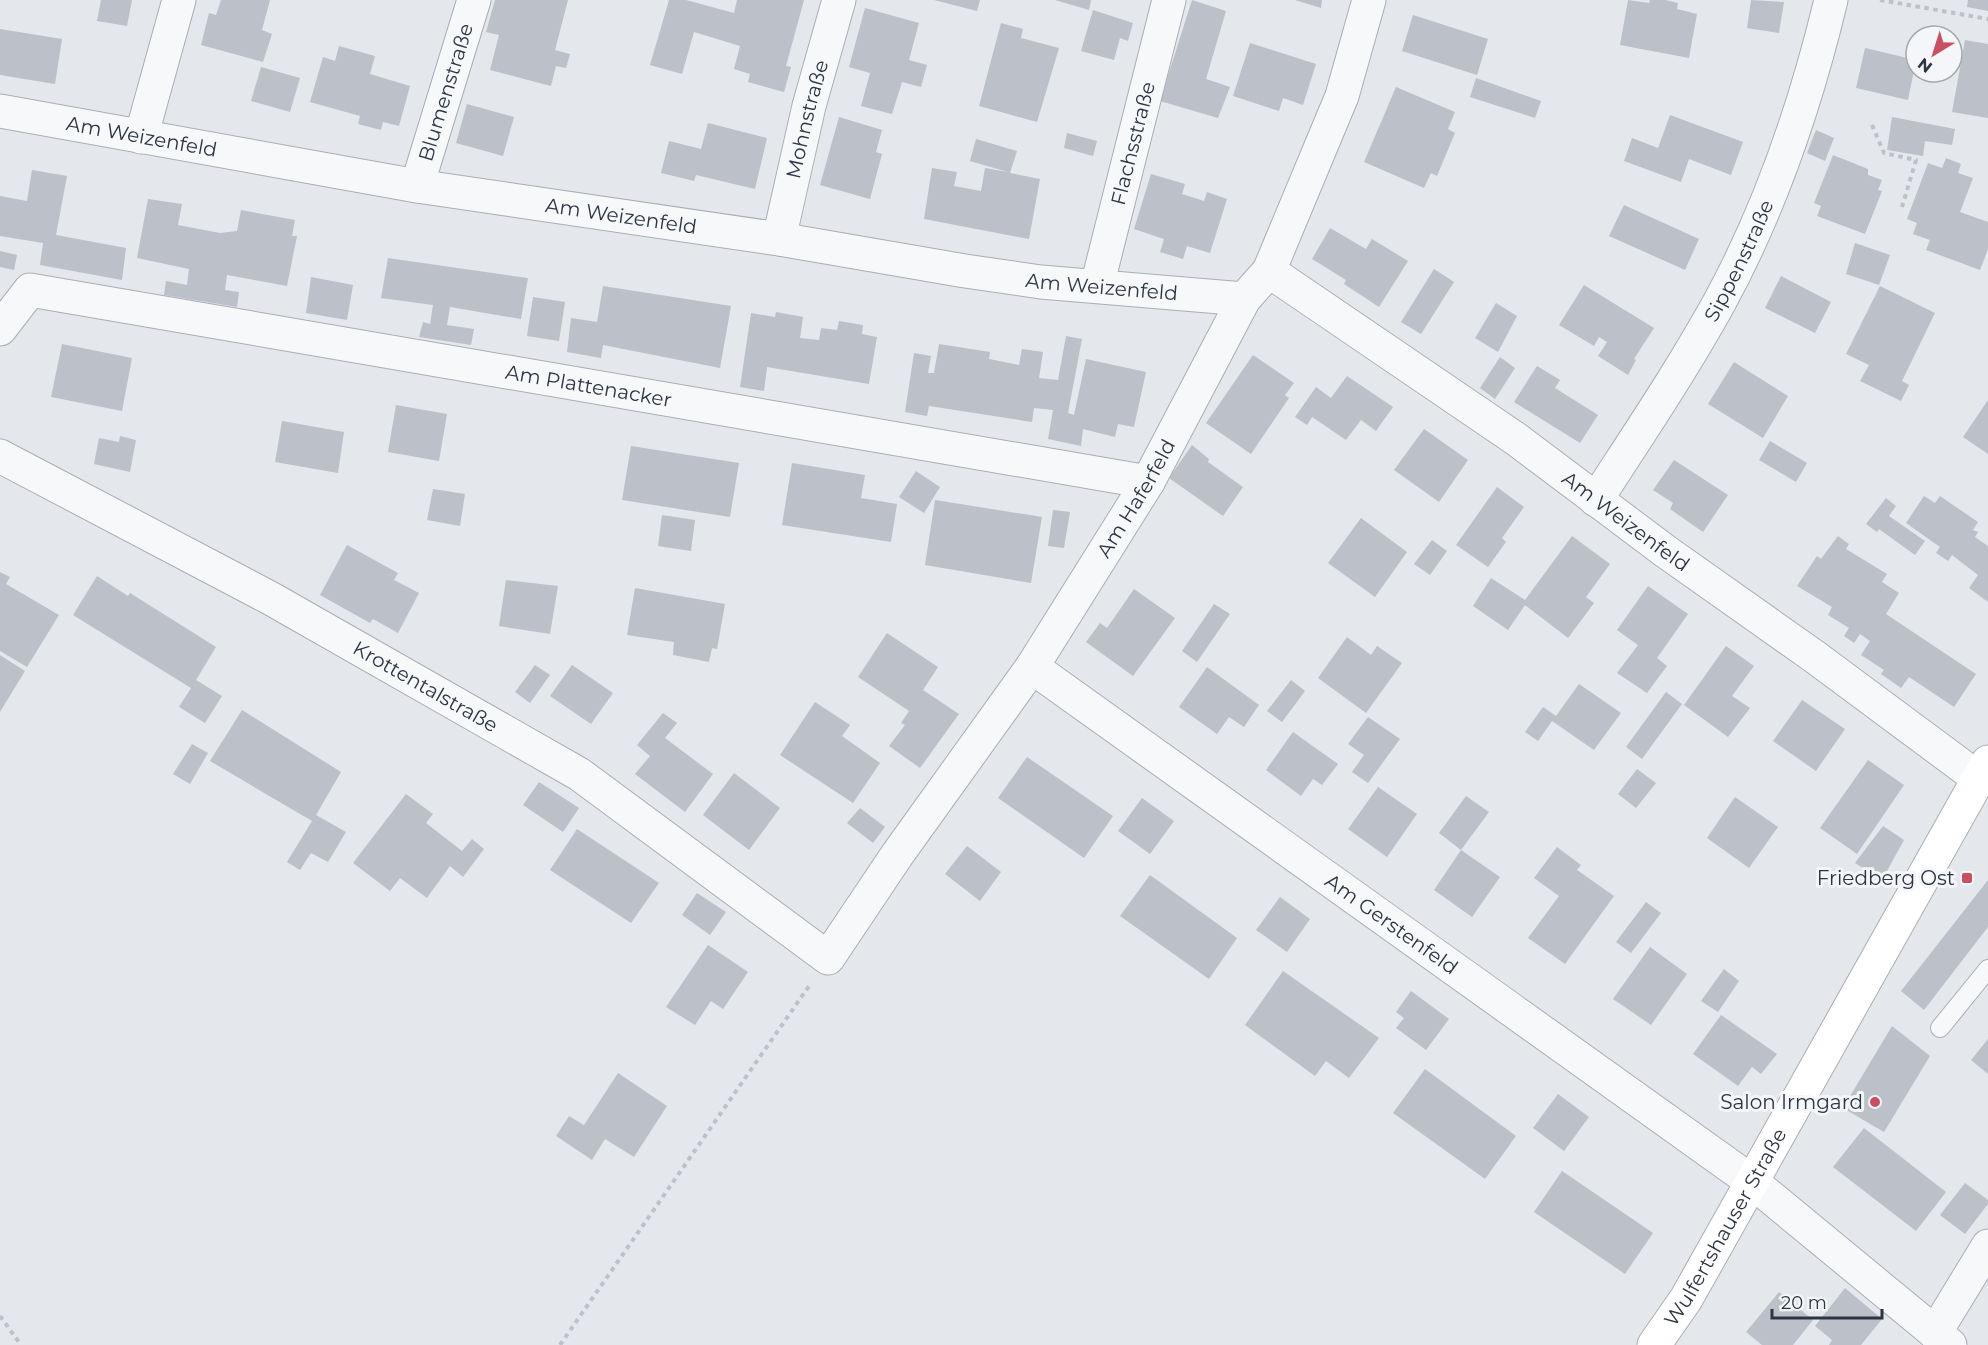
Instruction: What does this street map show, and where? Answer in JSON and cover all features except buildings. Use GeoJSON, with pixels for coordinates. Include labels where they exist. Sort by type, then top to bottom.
{"type":"FeatureCollection","features":[{"type":"Feature","properties":{"kind":"main road","name":"Wulfertshauser Straße"},"geometry":{"type":"LineString","coordinates":[[1654,1345],[1686,1299],[1983,770]]}},
{"type":"Feature","properties":{"kind":"street"},"geometry":{"type":"LineString","coordinates":[[141,136],[179,0]]}},
{"type":"Feature","properties":{"kind":"street","name":"Blumenstraße"},"geometry":{"type":"LineString","coordinates":[[417,186],[474,0]]}},
{"type":"Feature","properties":{"kind":"street","name":"Mohnstraße"},"geometry":{"type":"LineString","coordinates":[[779,239],[809,106],[839,0]]}},
{"type":"Feature","properties":{"kind":"street","name":"Flachsstraße"},"geometry":{"type":"LineString","coordinates":[[1097,286],[1169,0]]}},
{"type":"Feature","properties":{"kind":"street","name":"Am Haferfeld"},"geometry":{"type":"LineString","coordinates":[[828,958],[897,855],[1032,667],[1148,482],[1244,299],[1269,271],[1342,96],[1369,0]]}},
{"type":"Feature","properties":{"kind":"street","name":"Sippenstraße"},"geometry":{"type":"LineString","coordinates":[[1596,500],[1719,302],[1750,238],[1767,201],[1801,107],[1831,0]]}},
{"type":"Feature","properties":{"kind":"street","name":"Am Weizenfeld"},"geometry":{"type":"LineString","coordinates":[[0,111],[417,186],[779,239],[1041,282],[1244,299]]}},
{"type":"Feature","properties":{"kind":"street","name":"Am Weizenfeld"},"geometry":{"type":"LineString","coordinates":[[1269,271],[1516,439],[1596,500],[1983,770]]}},
{"type":"Feature","properties":{"kind":"street","name":"Am Plattenacker"},"geometry":{"type":"LineString","coordinates":[[0,329],[30,290],[1148,482]]}},
{"type":"Feature","properties":{"kind":"street","name":"Krottentalstraße"},"geometry":{"type":"LineString","coordinates":[[0,456],[270,598],[579,774],[828,958]]}},
{"type":"Feature","properties":{"kind":"street","name":"Am Gerstenfeld"},"geometry":{"type":"LineString","coordinates":[[1032,667],[1751,1181],[1942,1339]]}},
{"type":"Feature","properties":{"kind":"street"},"geometry":{"type":"LineString","coordinates":[[1942,1339],[1988,1246]]}},
{"type":"Feature","properties":{"kind":"lane"},"geometry":{"type":"LineString","coordinates":[[1940,1028],[1988,969]]}},
{"type":"Feature","properties":{"kind":"path"},"geometry":{"type":"LineString","coordinates":[[1880,0],[1988,20]]}},
{"type":"Feature","properties":{"kind":"path"},"geometry":{"type":"LineString","coordinates":[[1872,125],[1884,153],[1916,160],[1902,207]]}},
{"type":"Feature","properties":{"kind":"path"},"geometry":{"type":"LineString","coordinates":[[560,1345],[828,958]]}},
{"type":"Feature","properties":{"kind":"path"},"geometry":{"type":"LineString","coordinates":[[0,1316],[21,1345]]}},
{"type":"Feature","properties":{"kind":"place","name":"Friedberg Ost"},"geometry":{"type":"Point","coordinates":[1967,878]}},
{"type":"Feature","properties":{"kind":"place","name":"Salon Irmgard"},"geometry":{"type":"Point","coordinates":[1875,1102]}}]}
